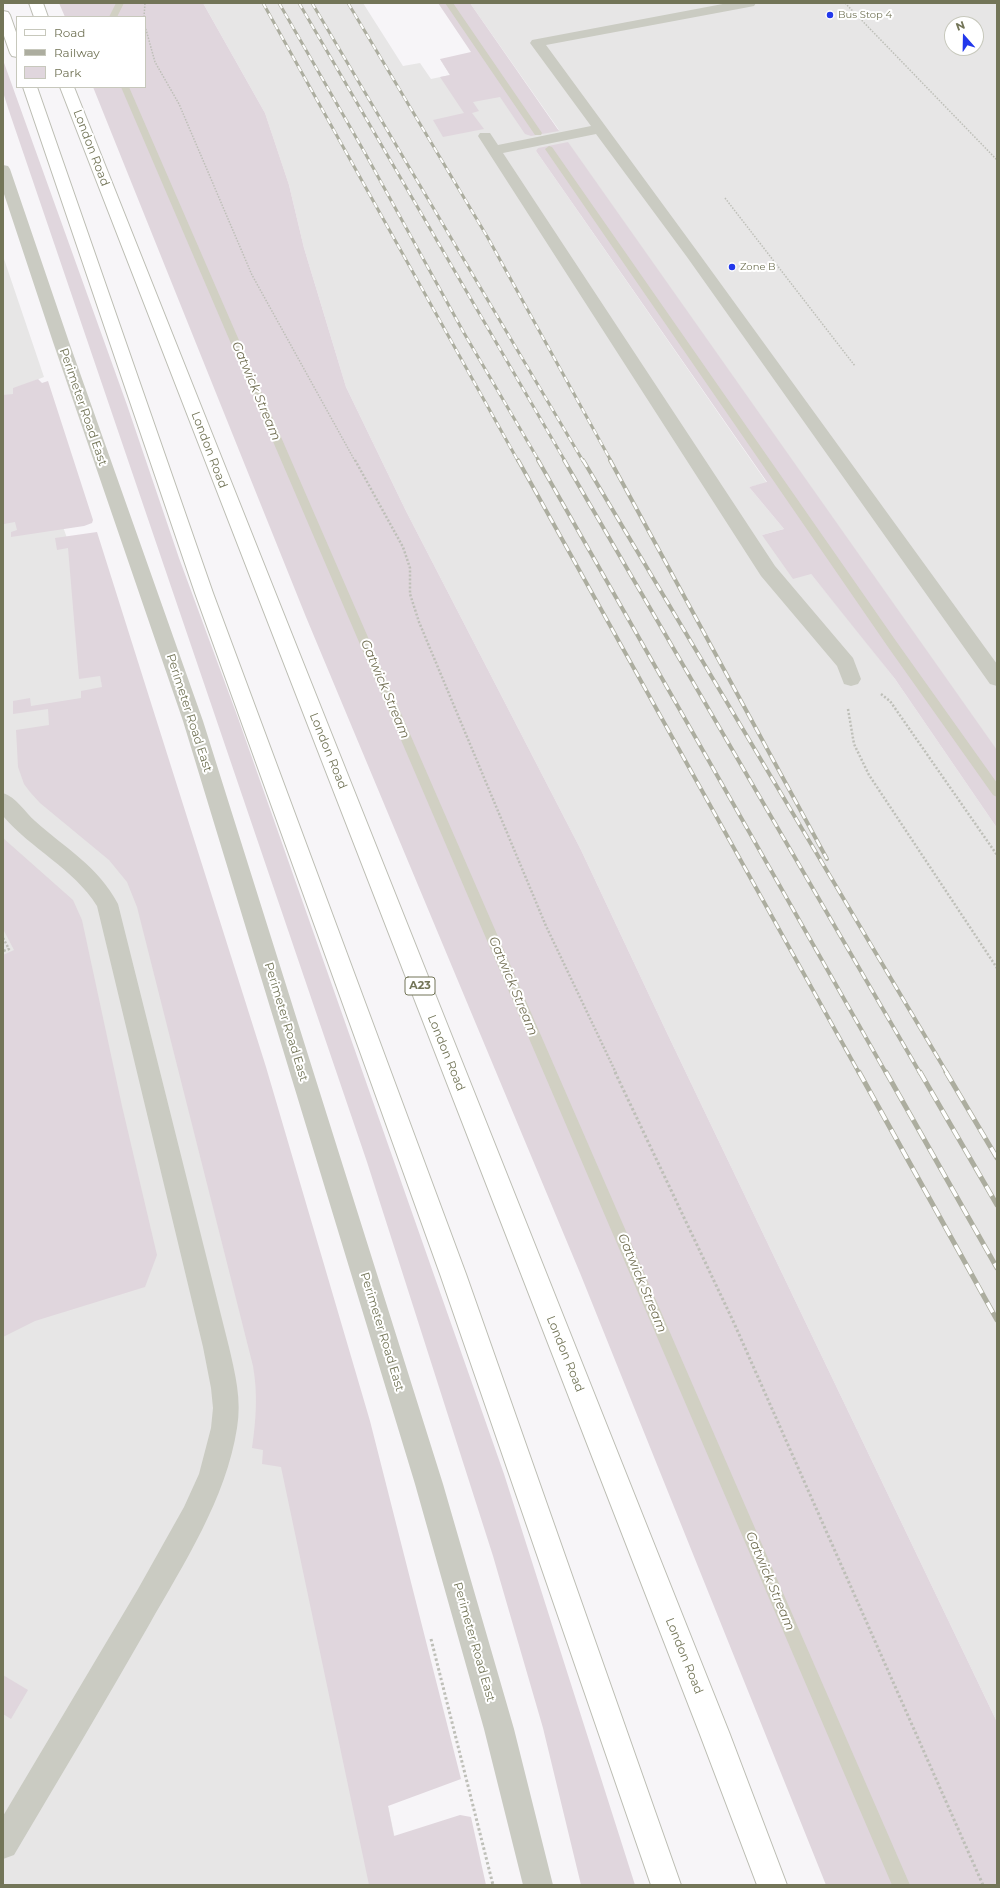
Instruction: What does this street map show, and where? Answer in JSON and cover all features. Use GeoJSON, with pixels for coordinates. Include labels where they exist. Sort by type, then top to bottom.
{"type":"FeatureCollection","features":[{"type":"Feature","properties":{"kind":"main road"},"geometry":{"type":"LineString","coordinates":[[36,3],[41,16]]}},
{"type":"Feature","properties":{"kind":"main road"},"geometry":{"type":"LineString","coordinates":[[3,15],[16,50]]}},
{"type":"Feature","properties":{"kind":"main road"},"geometry":{"type":"LineString","coordinates":[[30,88],[204,593],[453,1274],[666,1885]]}},
{"type":"Feature","properties":{"kind":"main road","name":"London Road"},"geometry":{"type":"LineString","coordinates":[[68,88],[714,1732],[772,1885]]}},
{"type":"Feature","properties":{"kind":"street"},"geometry":{"type":"LineString","coordinates":[[749,3],[536,43],[692,254],[997,679]]}},
{"type":"Feature","properties":{"kind":"street"},"geometry":{"type":"LineString","coordinates":[[494,150],[599,129]]}},
{"type":"Feature","properties":{"kind":"street"},"geometry":{"type":"LineString","coordinates":[[486,136],[768,571],[846,663],[851,679]]}},
{"type":"Feature","properties":{"kind":"street","name":"Perimeter Road East"},"geometry":{"type":"LineString","coordinates":[[3,169],[61,342],[196,729],[429,1484],[499,1729],[538,1885]]}},
{"type":"Feature","properties":{"kind":"street"},"geometry":{"type":"LineString","coordinates":[[3,801],[19,818],[85,874],[102,895],[107,904],[114,926],[214,1340],[225,1391],[225,1409],[224,1426],[216,1462],[206,1492],[193,1519],[97,1686],[3,1844]]}},
{"type":"Feature","properties":{"kind":"path"},"geometry":{"type":"LineString","coordinates":[[144,16],[145,3]]}},
{"type":"Feature","properties":{"kind":"path"},"geometry":{"type":"LineString","coordinates":[[845,3],[997,160]]}},
{"type":"Feature","properties":{"kind":"path"},"geometry":{"type":"LineString","coordinates":[[146,30],[155,62],[179,104],[252,275],[403,547],[410,568],[410,594],[419,622],[546,926],[734,1323],[983,1885]]}},
{"type":"Feature","properties":{"kind":"path"},"geometry":{"type":"LineString","coordinates":[[725,198],[855,366]]}},
{"type":"Feature","properties":{"kind":"path"},"geometry":{"type":"LineString","coordinates":[[997,855],[890,701],[878,691],[851,679],[848,723],[858,757],[997,968]]}},
{"type":"Feature","properties":{"kind":"path"},"geometry":{"type":"LineString","coordinates":[[3,938],[9,949],[3,951]]}},
{"type":"Feature","properties":{"kind":"shaded area"},"geometry":{"type":"Polygon","coordinates":[[[203,3],[363,3],[403,66],[420,63],[431,79],[450,75],[440,59],[559,130],[470,3],[997,3],[997,751],[568,143],[536,151],[767,483],[749,487],[784,529],[762,535],[811,574],[848,619],[895,679],[997,828],[997,1722],[581,850],[406,511],[346,387],[304,248],[289,185],[265,113],[203,3]]]}},
{"type":"Feature","properties":{"kind":"shaded area"},"geometry":{"type":"Polygon","coordinates":[[[3,256],[44,377],[26,384],[62,524],[72,552],[95,648],[102,685],[388,1806],[405,1885],[3,1885],[3,256]]]}},
{"type":"Feature","properties":{"kind":"green space"},"geometry":{"type":"Polygon","coordinates":[[[59,3],[203,3],[265,113],[289,185],[304,248],[346,387],[406,511],[581,850],[997,1722],[997,1885],[826,1885],[580,1273],[306,617],[93,88],[146,88],[146,16],[65,16],[59,3]]]}},
{"type":"Feature","properties":{"kind":"green space"},"geometry":{"type":"Polygon","coordinates":[[[438,3],[470,3],[559,131],[531,136],[525,134],[500,97],[473,102],[479,111],[472,113],[484,129],[443,137],[433,120],[464,113],[440,77],[450,75],[440,59],[471,52],[438,3]]]}},
{"type":"Feature","properties":{"kind":"green space"},"geometry":{"type":"Polygon","coordinates":[[[3,60],[127,405],[179,558],[238,718],[504,1474],[635,1885],[581,1885],[543,1728],[493,1556],[367,1162],[8,108],[3,92],[3,60]]]}},
{"type":"Feature","properties":{"kind":"green space"},"geometry":{"type":"Polygon","coordinates":[[[568,142],[997,750],[997,828],[895,679],[811,574],[793,579],[762,535],[784,529],[749,487],[767,482],[536,151],[538,148],[568,142]]]}},
{"type":"Feature","properties":{"kind":"green space"},"geometry":{"type":"Polygon","coordinates":[[[38,379],[42,383],[48,381],[93,520],[92,523],[84,526],[11,537],[11,532],[17,530],[15,522],[4,524],[3,395],[13,394],[13,388],[38,379]]]}},
{"type":"Feature","properties":{"kind":"green space"},"geometry":{"type":"Polygon","coordinates":[[[97,532],[266,1067],[370,1421],[461,1779],[388,1806],[394,1836],[460,1815],[471,1817],[486,1885],[369,1885],[281,1467],[262,1464],[263,1450],[252,1448],[256,1407],[256,1387],[253,1366],[137,907],[127,882],[109,860],[40,803],[24,784],[18,767],[16,730],[49,725],[48,709],[13,714],[13,701],[30,698],[31,706],[81,698],[81,691],[102,687],[100,676],[79,679],[68,548],[57,550],[55,538],[97,532]]]}},
{"type":"Feature","properties":{"kind":"green space"},"geometry":{"type":"Polygon","coordinates":[[[3,838],[73,900],[82,920],[122,1106],[157,1255],[145,1287],[35,1321],[3,1337],[3,955],[14,950],[3,929],[3,838]]]}},
{"type":"Feature","properties":{"kind":"green space"},"geometry":{"type":"Polygon","coordinates":[[[3,1675],[28,1690],[11,1719],[3,1714],[3,1675]]]}},
{"type":"Feature","properties":{"kind":"waterway","name":"Gatwick Stream"},"geometry":{"type":"LineString","coordinates":[[114,16],[120,3]]}},
{"type":"Feature","properties":{"kind":"waterway"},"geometry":{"type":"LineString","coordinates":[[449,3],[538,133]]}},
{"type":"Feature","properties":{"kind":"waterway","name":"Gatwick Stream"},"geometry":{"type":"LineString","coordinates":[[125,88],[901,1885]]}},
{"type":"Feature","properties":{"kind":"waterway"},"geometry":{"type":"LineString","coordinates":[[549,149],[892,644],[997,792]]}},
{"type":"Feature","properties":{"kind":"railway"},"geometry":{"type":"LineString","coordinates":[[263,3],[518,461]]}},
{"type":"Feature","properties":{"kind":"railway"},"geometry":{"type":"LineString","coordinates":[[279,3],[365,153],[464,333],[539,461]]}},
{"type":"Feature","properties":{"kind":"railway"},"geometry":{"type":"LineString","coordinates":[[299,3],[565,461]]}},
{"type":"Feature","properties":{"kind":"railway"},"geometry":{"type":"LineString","coordinates":[[312,3],[583,461]]}},
{"type":"Feature","properties":{"kind":"railway"},"geometry":{"type":"LineString","coordinates":[[348,3],[488,238],[611,461]]}},
{"type":"Feature","properties":{"kind":"railway"},"geometry":{"type":"LineString","coordinates":[[518,460],[859,1073]]}},
{"type":"Feature","properties":{"kind":"railway"},"geometry":{"type":"LineString","coordinates":[[538,460],[886,1073]]}},
{"type":"Feature","properties":{"kind":"railway"},"geometry":{"type":"LineString","coordinates":[[564,460],[920,1073]]}},
{"type":"Feature","properties":{"kind":"railway"},"geometry":{"type":"LineString","coordinates":[[583,460],[947,1073]]}},
{"type":"Feature","properties":{"kind":"railway"},"geometry":{"type":"LineString","coordinates":[[610,460],[827,859]]}},
{"type":"Feature","properties":{"kind":"railway"},"geometry":{"type":"LineString","coordinates":[[859,1072],[997,1320]]}},
{"type":"Feature","properties":{"kind":"railway"},"geometry":{"type":"LineString","coordinates":[[886,1072],[997,1268]]}},
{"type":"Feature","properties":{"kind":"railway"},"geometry":{"type":"LineString","coordinates":[[920,1072],[997,1205]]}},
{"type":"Feature","properties":{"kind":"railway"},"geometry":{"type":"LineString","coordinates":[[946,1072],[997,1158]]}},
{"type":"Feature","properties":{"kind":"place","name":"Bus Stop 4"},"geometry":{"type":"Point","coordinates":[830,15]}},
{"type":"Feature","properties":{"kind":"place","name":"Zone B"},"geometry":{"type":"Point","coordinates":[732,267]}}]}
